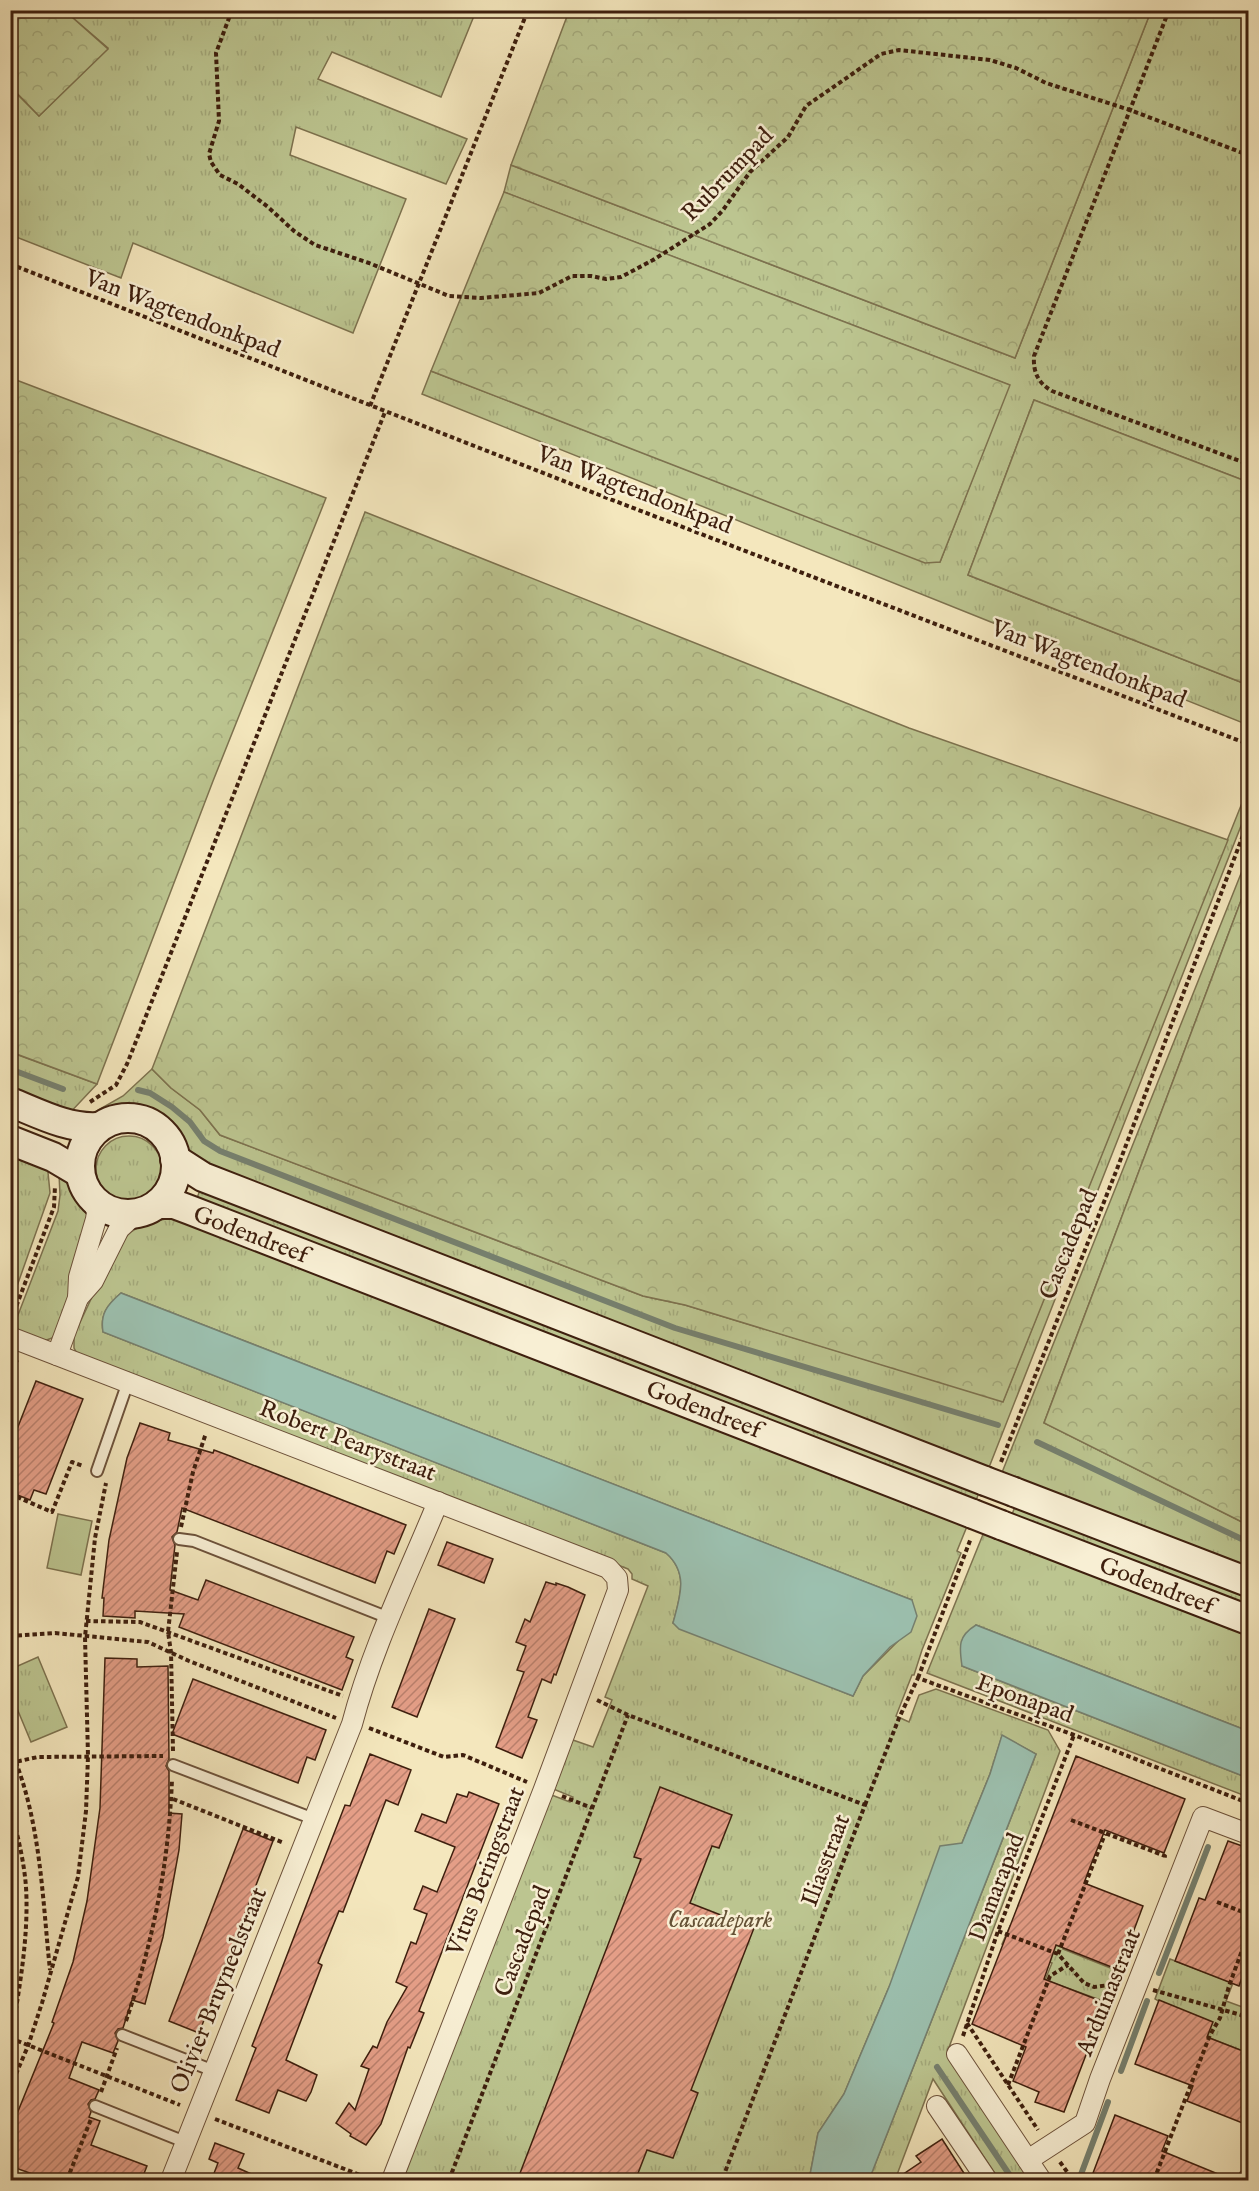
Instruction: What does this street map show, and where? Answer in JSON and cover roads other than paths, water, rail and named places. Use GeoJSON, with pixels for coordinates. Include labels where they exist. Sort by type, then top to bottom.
{"type":"FeatureCollection","features":[{"type":"Feature","properties":{"kind":"main road"},"geometry":{"type":"LineString","coordinates":[[10,1102],[65,1124],[83,1128],[98,1127]]}},
{"type":"Feature","properties":{"kind":"main road"},"geometry":{"type":"LineString","coordinates":[[121,1118],[146,1121],[157,1127],[166,1136],[176,1159],[173,1184],[166,1195],[146,1209],[111,1211],[101,1206],[92,1198],[82,1182],[80,1173],[79,1160],[89,1136],[108,1121],[121,1118]]}},
{"type":"Feature","properties":{"kind":"main road"},"geometry":{"type":"LineString","coordinates":[[10,1140],[53,1157],[80,1173]]}},
{"type":"Feature","properties":{"kind":"main road","name":"Godendreef"},"geometry":{"type":"LineString","coordinates":[[176,1159],[203,1177],[999,1480],[1248,1582]]}},
{"type":"Feature","properties":{"kind":"main road","name":"Godendreef"},"geometry":{"type":"LineString","coordinates":[[146,1209],[174,1204],[972,1524],[1001,1525],[1248,1620]]}},
{"type":"Feature","properties":{"kind":"street"},"geometry":{"type":"LineString","coordinates":[[57,1355],[78,1298],[79,1277],[96,1219],[97,1212],[92,1198]]}},
{"type":"Feature","properties":{"kind":"street"},"geometry":{"type":"LineString","coordinates":[[78,1298],[93,1281],[119,1230],[146,1209]]}},
{"type":"Feature","properties":{"kind":"street","name":"Robert Pearystraat"},"geometry":{"type":"LineString","coordinates":[[10,1337],[608,1568],[617,1578]]}},
{"type":"Feature","properties":{"kind":"street","name":"Olivier Bruyneelstraat"},"geometry":{"type":"LineString","coordinates":[[171,2181],[314,1820],[389,1618],[438,1502]]}},
{"type":"Feature","properties":{"kind":"street","name":"Vitus Beringstraat"},"geometry":{"type":"LineString","coordinates":[[392,2181],[544,1789],[618,1590],[617,1578]]}},
{"type":"Feature","properties":{"kind":"street","name":"Arduinastraat"},"geometry":{"type":"LineString","coordinates":[[1028,2160],[1085,2124],[1100,2079],[1203,1817],[1248,1834]]}},
{"type":"Feature","properties":{"kind":"street"},"geometry":{"type":"LineString","coordinates":[[957,2054],[1041,2181]]}},
{"type":"Feature","properties":{"kind":"street"},"geometry":{"type":"LineString","coordinates":[[937,2106],[987,2181]]}},
{"type":"Feature","properties":{"kind":"lane"},"geometry":{"type":"LineString","coordinates":[[97,1471],[128,1382]]}},
{"type":"Feature","properties":{"kind":"lane"},"geometry":{"type":"LineString","coordinates":[[179,1539],[195,1541],[389,1618]]}},
{"type":"Feature","properties":{"kind":"lane"},"geometry":{"type":"LineString","coordinates":[[173,1765],[314,1820]]}},
{"type":"Feature","properties":{"kind":"lane"},"geometry":{"type":"LineString","coordinates":[[122,2035],[214,2071]]}},
{"type":"Feature","properties":{"kind":"lane"},"geometry":{"type":"LineString","coordinates":[[95,2106],[185,2142]]}},
{"type":"Feature","properties":{"kind":"waterway"},"geometry":{"type":"LineString","coordinates":[[10,1069],[63,1089]]}},
{"type":"Feature","properties":{"kind":"waterway"},"geometry":{"type":"LineString","coordinates":[[138,1090],[150,1093],[172,1107],[190,1122],[204,1141],[220,1151],[675,1328],[998,1425]]}},
{"type":"Feature","properties":{"kind":"waterway"},"geometry":{"type":"LineString","coordinates":[[1037,1442],[1248,1542]]}},
{"type":"Feature","properties":{"kind":"waterway"},"geometry":{"type":"LineString","coordinates":[[1159,1973],[1208,1847]]}},
{"type":"Feature","properties":{"kind":"waterway"},"geometry":{"type":"LineString","coordinates":[[1121,2071],[1147,2001]]}},
{"type":"Feature","properties":{"kind":"waterway"},"geometry":{"type":"LineString","coordinates":[[937,2067],[1013,2180]]}},
{"type":"Feature","properties":{"kind":"waterway"},"geometry":{"type":"LineString","coordinates":[[1080,2177],[1108,2102]]}},
{"type":"Feature","properties":{"kind":"park label","name":"Cascadepark"},"geometry":{"type":"Point","coordinates":[720,1919]}}]}
